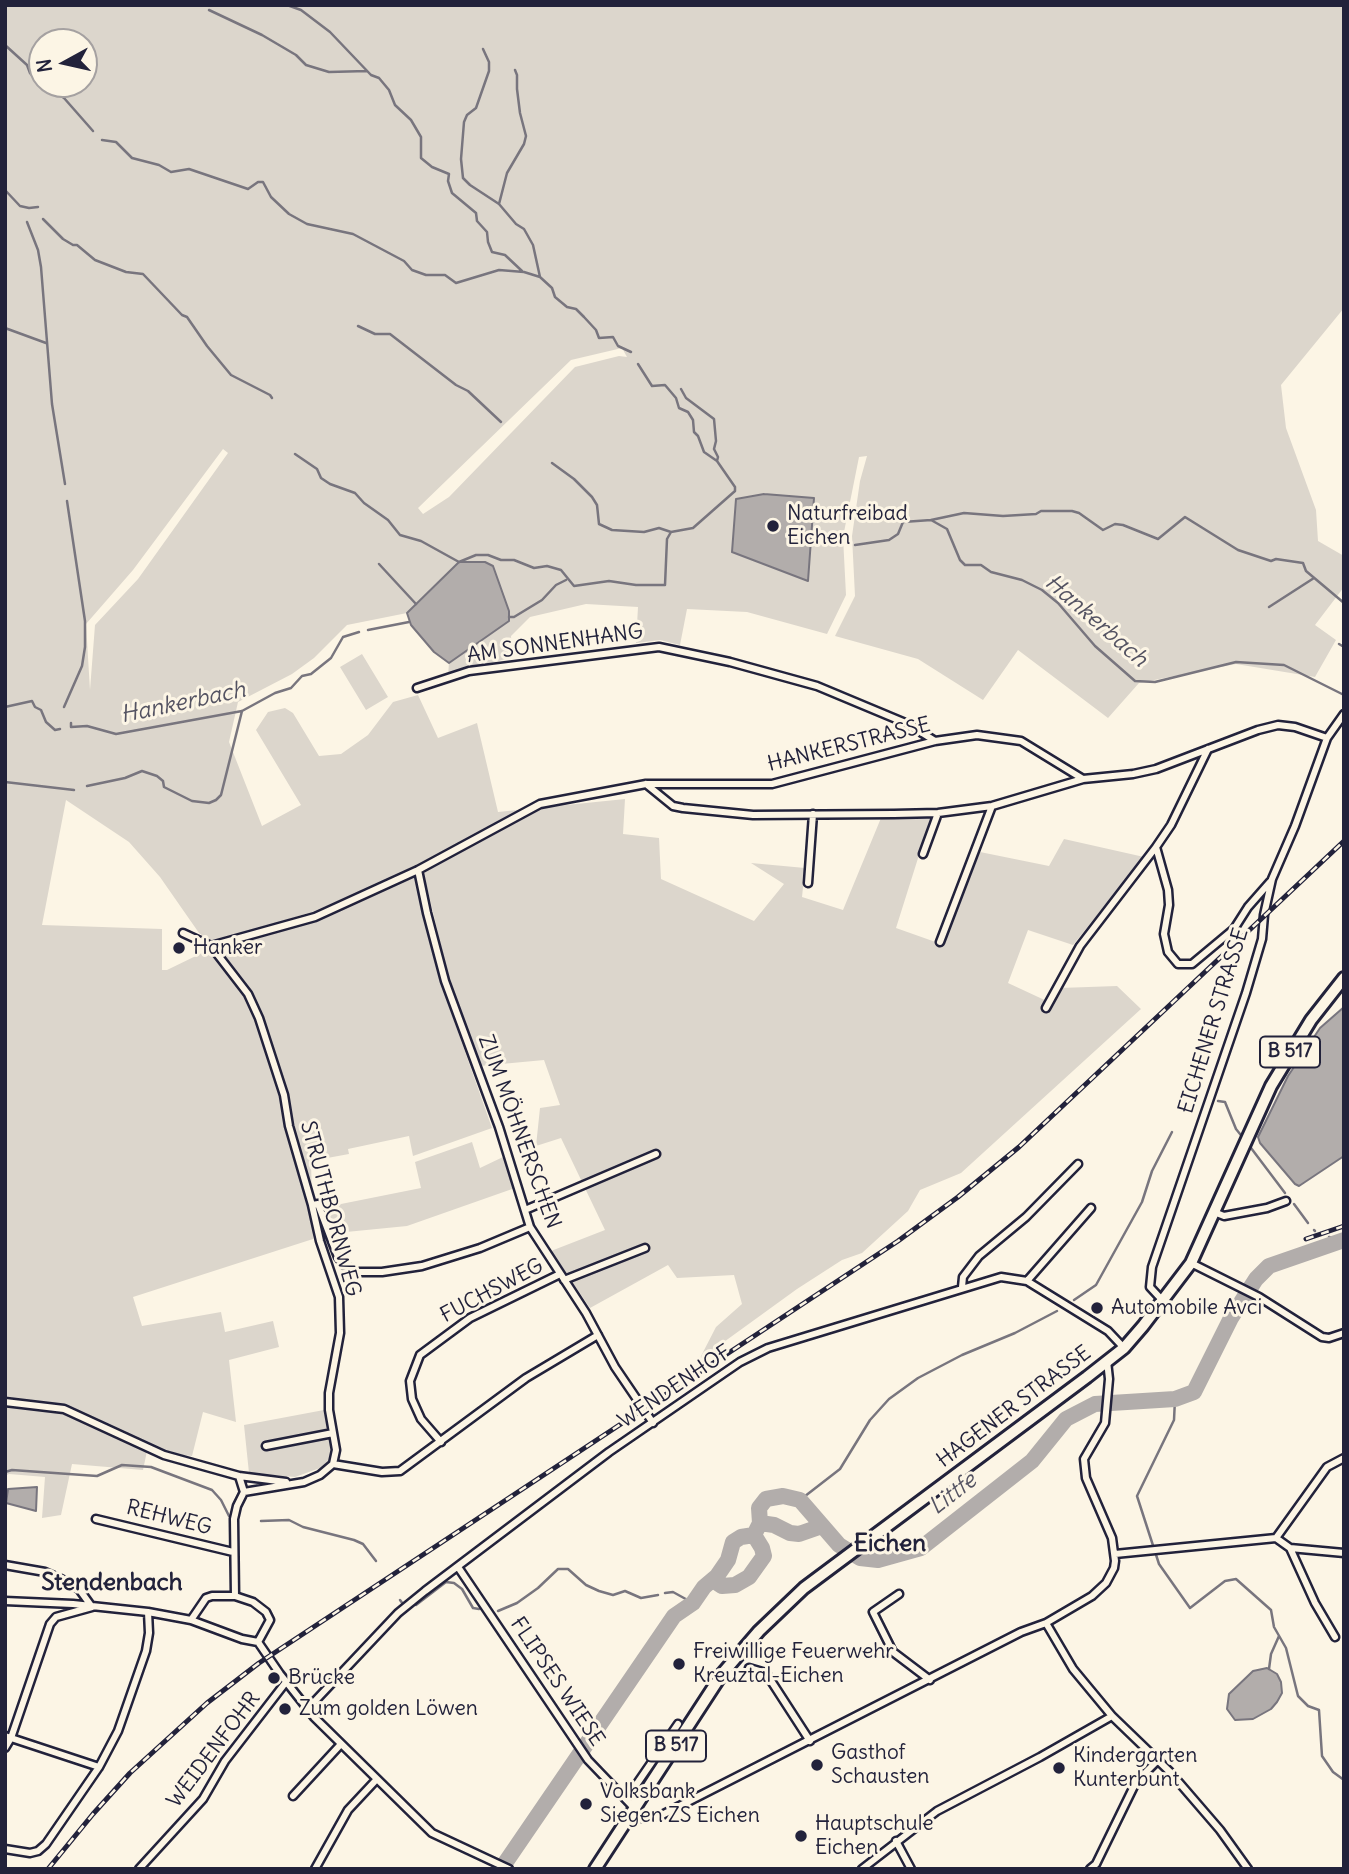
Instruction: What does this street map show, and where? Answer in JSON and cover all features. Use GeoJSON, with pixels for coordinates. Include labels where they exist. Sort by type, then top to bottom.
{"type":"FeatureCollection","features":[{"type":"Feature","properties":{"kind":"main road","name":"HAGENER STRASSE"},"geometry":{"type":"LineString","coordinates":[[595,1869],[722,1674],[759,1631],[804,1588],[1124,1348],[1191,1263],[1270,1086],[1319,1008],[1344,978]]}},
{"type":"Feature","properties":{"kind":"street","name":"AM SONNENHANG"},"geometry":{"type":"LineString","coordinates":[[417,688],[469,671],[659,647],[730,662],[817,686],[908,724],[935,741]]}},
{"type":"Feature","properties":{"kind":"street","name":"EICHENER STRASSE"},"geometry":{"type":"LineString","coordinates":[[1163,1301],[1149,1284],[1152,1267],[1246,993],[1262,939],[1272,879],[1295,826],[1327,738],[1344,714]]}},
{"type":"Feature","properties":{"kind":"street"},"geometry":{"type":"LineString","coordinates":[[646,784],[673,806],[753,815],[938,813],[992,806],[1083,779],[1156,769],[1278,725],[1295,727],[1327,738]]}},
{"type":"Feature","properties":{"kind":"street","name":"HANKERSTRASSE"},"geometry":{"type":"LineString","coordinates":[[211,946],[315,917],[418,870],[540,804],[646,784],[772,784],[935,741],[977,735],[1021,741],[1083,779]]}},
{"type":"Feature","properties":{"kind":"street"},"geometry":{"type":"LineString","coordinates":[[1046,1008],[1080,946],[1171,825],[1208,749]]}},
{"type":"Feature","properties":{"kind":"street"},"geometry":{"type":"LineString","coordinates":[[940,942],[992,806]]}},
{"type":"Feature","properties":{"kind":"street"},"geometry":{"type":"LineString","coordinates":[[923,854],[938,813]]}},
{"type":"Feature","properties":{"kind":"street"},"geometry":{"type":"LineString","coordinates":[[808,883],[813,814]]}},
{"type":"Feature","properties":{"kind":"street"},"geometry":{"type":"LineString","coordinates":[[1156,847],[1169,896],[1164,934],[1168,952],[1178,964],[1192,964],[1234,929],[1248,907],[1272,879]]}},
{"type":"Feature","properties":{"kind":"street","name":"ZUM MÖHNERSCHEN"},"geometry":{"type":"LineString","coordinates":[[418,870],[445,981],[499,1127],[530,1227],[615,1367],[653,1423]]}},
{"type":"Feature","properties":{"kind":"street"},"geometry":{"type":"LineString","coordinates":[[183,933],[211,946]]}},
{"type":"Feature","properties":{"kind":"street","name":"STRUTHBORNWEG"},"geometry":{"type":"LineString","coordinates":[[211,946],[248,994],[259,1018],[284,1095],[289,1126],[313,1205],[320,1241],[339,1297],[340,1333],[329,1393],[336,1450],[333,1464]]}},
{"type":"Feature","properties":{"kind":"street"},"geometry":{"type":"LineString","coordinates":[[525,1210],[656,1154]]}},
{"type":"Feature","properties":{"kind":"street"},"geometry":{"type":"LineString","coordinates":[[962,1287],[963,1277],[979,1256],[1026,1217],[1078,1164]]}},
{"type":"Feature","properties":{"kind":"street"},"geometry":{"type":"LineString","coordinates":[[1214,1212],[1224,1216],[1267,1208],[1286,1200]]}},
{"type":"Feature","properties":{"kind":"street"},"geometry":{"type":"LineString","coordinates":[[313,1205],[318,1204],[338,1257],[344,1265],[358,1272],[382,1272],[422,1266],[481,1248],[530,1227]]}},
{"type":"Feature","properties":{"kind":"street"},"geometry":{"type":"LineString","coordinates":[[1027,1281],[1091,1208]]}},
{"type":"Feature","properties":{"kind":"street","name":"FUCHSWEG"},"geometry":{"type":"LineString","coordinates":[[441,1442],[415,1410],[411,1399],[410,1381],[420,1355],[470,1318],[562,1277],[645,1248]]}},
{"type":"Feature","properties":{"kind":"street"},"geometry":{"type":"LineString","coordinates":[[1191,1263],[1259,1297],[1322,1336],[1328,1338],[1344,1333]]}},
{"type":"Feature","properties":{"kind":"street","name":"WENDENHOF"},"geometry":{"type":"LineString","coordinates":[[306,1706],[315,1702],[335,1682],[398,1613],[558,1489],[740,1362],[768,1348],[1001,1277],[1027,1281],[1108,1331],[1124,1348]]}},
{"type":"Feature","properties":{"kind":"street"},"geometry":{"type":"LineString","coordinates":[[244,1492],[296,1483],[320,1475],[333,1464],[395,1472],[405,1468],[526,1378],[598,1335]]}},
{"type":"Feature","properties":{"kind":"street"},"geometry":{"type":"LineString","coordinates":[[629,1819],[660,1816],[1021,1632],[1046,1623],[1092,1596],[1106,1583],[1114,1568],[1115,1554],[1112,1538],[1086,1478],[1084,1459],[1107,1415],[1107,1361]]}},
{"type":"Feature","properties":{"kind":"street"},"geometry":{"type":"LineString","coordinates":[[5,1402],[64,1409],[164,1455],[239,1476],[296,1483]]}},
{"type":"Feature","properties":{"kind":"street"},"geometry":{"type":"LineString","coordinates":[[266,1446],[333,1433]]}},
{"type":"Feature","properties":{"kind":"street"},"geometry":{"type":"LineString","coordinates":[[1276,1538],[1327,1467],[1344,1458]]}},
{"type":"Feature","properties":{"kind":"street"},"geometry":{"type":"LineString","coordinates":[[235,1596],[234,1520],[244,1492],[239,1476]]}},
{"type":"Feature","properties":{"kind":"street","name":"REHWEG"},"geometry":{"type":"LineString","coordinates":[[96,1519],[233,1552]]}},
{"type":"Feature","properties":{"kind":"street"},"geometry":{"type":"LineString","coordinates":[[1115,1554],[1276,1538],[1290,1548],[1315,1603],[1335,1637]]}},
{"type":"Feature","properties":{"kind":"street"},"geometry":{"type":"LineString","coordinates":[[1290,1548],[1344,1553]]}},
{"type":"Feature","properties":{"kind":"street"},"geometry":{"type":"LineString","coordinates":[[5,1565],[46,1572],[61,1578],[79,1589],[92,1607]]}},
{"type":"Feature","properties":{"kind":"street","name":"FLIPSES WIESE"},"geometry":{"type":"LineString","coordinates":[[458,1567],[588,1760],[635,1809]]}},
{"type":"Feature","properties":{"kind":"street"},"geometry":{"type":"LineString","coordinates":[[899,1594],[873,1612],[893,1652],[930,1680]]}},
{"type":"Feature","properties":{"kind":"street"},"geometry":{"type":"LineString","coordinates":[[191,1620],[206,1598],[235,1596],[253,1602],[266,1612],[270,1620],[258,1642]]}},
{"type":"Feature","properties":{"kind":"street"},"geometry":{"type":"LineString","coordinates":[[5,1601],[148,1612],[191,1620],[242,1639],[258,1642],[306,1706],[432,1833],[509,1869]]}},
{"type":"Feature","properties":{"kind":"street"},"geometry":{"type":"LineString","coordinates":[[5,1748],[50,1624],[56,1617],[92,1607]]}},
{"type":"Feature","properties":{"kind":"street"},"geometry":{"type":"LineString","coordinates":[[5,1849],[30,1853],[38,1851],[46,1844],[99,1767],[118,1731],[146,1651],[148,1612]]}},
{"type":"Feature","properties":{"kind":"street"},"geometry":{"type":"LineString","coordinates":[[1046,1623],[1073,1669],[1112,1716],[1158,1760],[1220,1830],[1248,1869]]}},
{"type":"Feature","properties":{"kind":"street"},"geometry":{"type":"LineString","coordinates":[[749,1668],[766,1673],[810,1741]]}},
{"type":"Feature","properties":{"kind":"street","name":"WEIDENFOHR"},"geometry":{"type":"LineString","coordinates":[[139,1869],[202,1799],[225,1761],[286,1682]]}},
{"type":"Feature","properties":{"kind":"street"},"geometry":{"type":"LineString","coordinates":[[862,1869],[937,1811],[1112,1716]]}},
{"type":"Feature","properties":{"kind":"street","name":"HAGENER STRASSE"},"geometry":{"type":"LineString","coordinates":[[635,1809],[634,1788],[678,1724]]}},
{"type":"Feature","properties":{"kind":"street"},"geometry":{"type":"LineString","coordinates":[[8,1737],[99,1767]]}},
{"type":"Feature","properties":{"kind":"street"},"geometry":{"type":"LineString","coordinates":[[293,1796],[341,1744]]}},
{"type":"Feature","properties":{"kind":"street"},"geometry":{"type":"LineString","coordinates":[[1096,1867],[1136,1782],[1158,1760]]}},
{"type":"Feature","properties":{"kind":"street"},"geometry":{"type":"LineString","coordinates":[[314,1869],[348,1810],[377,1779]]}},
{"type":"Feature","properties":{"kind":"street"},"geometry":{"type":"LineString","coordinates":[[896,1841],[911,1869]]}},
{"type":"Feature","properties":{"kind":"shaded area"},"geometry":{"type":"Polygon","coordinates":[[[5,5],[1344,5],[1344,308],[1281,385],[1286,428],[1316,510],[1318,541],[1344,556],[1344,587],[1315,625],[1336,640],[1315,677],[1236,664],[1139,683],[1108,718],[1018,650],[983,700],[918,659],[835,636],[855,596],[852,536],[860,481],[867,456],[859,457],[843,537],[846,595],[827,634],[747,612],[687,609],[680,645],[660,640],[636,643],[638,607],[586,604],[530,617],[511,636],[512,657],[448,676],[449,663],[509,620],[459,562],[407,613],[347,625],[314,658],[292,674],[238,702],[229,742],[262,826],[301,805],[256,730],[268,712],[285,708],[293,713],[319,756],[341,754],[368,735],[393,702],[418,695],[438,738],[477,723],[498,812],[625,799],[623,834],[659,838],[661,879],[754,921],[784,884],[751,863],[805,868],[802,897],[843,910],[881,818],[931,817],[896,928],[944,945],[980,852],[1049,866],[1064,839],[1144,857],[1073,945],[1028,930],[1008,983],[1051,1003],[1060,988],[1117,986],[1141,1009],[961,1173],[920,1190],[908,1211],[862,1253],[842,1260],[797,1289],[699,1360],[716,1327],[742,1304],[734,1275],[677,1278],[668,1265],[590,1308],[551,1251],[605,1230],[561,1138],[536,1146],[540,1108],[560,1105],[544,1060],[480,1066],[449,979],[427,887],[417,867],[312,912],[212,942],[199,933],[160,877],[129,842],[66,800],[42,925],[162,929],[162,970],[204,952],[315,922],[414,876],[440,981],[492,1128],[413,1156],[409,1136],[348,1149],[349,1154],[311,1161],[313,1239],[133,1297],[142,1326],[221,1312],[225,1332],[273,1321],[279,1347],[229,1360],[236,1422],[203,1412],[192,1456],[147,1451],[143,1470],[72,1464],[61,1515],[42,1518],[45,1477],[5,1476],[5,5]],[[622,348],[571,360],[418,508],[423,514],[449,497],[575,367],[619,356],[627,357],[622,348]],[[223,449],[133,570],[86,624],[90,690],[95,625],[138,579],[228,453],[223,449]]]}},
{"type":"Feature","properties":{"kind":"shaded area","name":"Naturfreibad Eichen"},"geometry":{"type":"Polygon","coordinates":[[[764,494],[814,498],[808,581],[732,552],[736,499],[764,494]]]}},
{"type":"Feature","properties":{"kind":"shaded area"},"geometry":{"type":"Polygon","coordinates":[[[459,562],[485,562],[493,566],[509,611],[509,621],[449,663],[434,652],[411,625],[407,613],[459,562]]]}},
{"type":"Feature","properties":{"kind":"shaded area"},"geometry":{"type":"Polygon","coordinates":[[[362,654],[388,697],[366,710],[340,667],[362,654]]]}},
{"type":"Feature","properties":{"kind":"shaded area"},"geometry":{"type":"Polygon","coordinates":[[[1344,1007],[1344,1156],[1299,1186],[1260,1143],[1258,1137],[1288,1076],[1320,1028],[1344,1007]]]}},
{"type":"Feature","properties":{"kind":"shaded area"},"geometry":{"type":"Polygon","coordinates":[[[472,1142],[480,1168],[503,1157],[515,1188],[407,1226],[336,1233],[326,1207],[421,1188],[415,1162],[472,1142]]]}},
{"type":"Feature","properties":{"kind":"shaded area"},"geometry":{"type":"Polygon","coordinates":[[[324,1410],[331,1451],[329,1461],[320,1468],[295,1477],[249,1473],[244,1425],[324,1410]]]}},
{"type":"Feature","properties":{"kind":"shaded area"},"geometry":{"type":"Polygon","coordinates":[[[37,1487],[36,1511],[6,1503],[8,1489],[37,1487]]]}},
{"type":"Feature","properties":{"kind":"shaded area"},"geometry":{"type":"Polygon","coordinates":[[[1267,1668],[1277,1674],[1281,1682],[1282,1693],[1277,1702],[1271,1709],[1253,1719],[1235,1720],[1227,1709],[1229,1694],[1253,1671],[1267,1668]]]}},
{"type":"Feature","properties":{"kind":"waterway"},"geometry":{"type":"LineString","coordinates":[[287,5],[301,10],[330,32],[371,75],[379,78],[389,90],[395,105],[411,120],[421,137],[421,158],[432,167],[449,174],[452,193],[476,213],[477,221],[487,232],[492,252],[505,255],[522,271]]}},
{"type":"Feature","properties":{"kind":"waterway"},"geometry":{"type":"LineString","coordinates":[[209,10],[262,35],[296,55],[306,65],[329,72],[367,71]]}},
{"type":"Feature","properties":{"kind":"waterway"},"geometry":{"type":"LineString","coordinates":[[5,45],[27,65],[30,73],[42,85],[64,98],[93,131]]}},
{"type":"Feature","properties":{"kind":"waterway"},"geometry":{"type":"LineString","coordinates":[[483,49],[489,62],[489,71],[476,108],[467,115],[464,122],[461,159],[463,178],[499,204],[516,224],[524,229],[533,245],[540,277]]}},
{"type":"Feature","properties":{"kind":"waterway"},"geometry":{"type":"LineString","coordinates":[[499,204],[507,173],[526,136],[520,113],[515,70]]}},
{"type":"Feature","properties":{"kind":"waterway"},"geometry":{"type":"LineString","coordinates":[[102,140],[116,142],[132,158],[159,165],[171,172],[189,169],[248,189],[258,182],[263,182],[271,197],[289,214],[307,224],[353,234],[404,261],[412,270],[426,275],[445,275],[456,283],[499,270],[524,272],[540,277],[552,288],[555,297],[584,317],[596,330],[599,338],[613,337],[618,346],[631,352]]}},
{"type":"Feature","properties":{"kind":"waterway"},"geometry":{"type":"LineString","coordinates":[[5,190],[20,206],[38,207]]}},
{"type":"Feature","properties":{"kind":"waterway"},"geometry":{"type":"LineString","coordinates":[[43,219],[63,239],[77,245],[95,260],[126,272],[143,274],[187,317],[231,375],[272,398]]}},
{"type":"Feature","properties":{"kind":"waterway"},"geometry":{"type":"LineString","coordinates":[[27,222],[38,250],[41,267],[52,404],[65,484]]}},
{"type":"Feature","properties":{"kind":"waterway"},"geometry":{"type":"LineString","coordinates":[[358,326],[375,334],[390,334],[456,385],[468,391],[501,422]]}},
{"type":"Feature","properties":{"kind":"waterway"},"geometry":{"type":"LineString","coordinates":[[5,328],[46,343]]}},
{"type":"Feature","properties":{"kind":"waterway","name":"Hankerbach"},"geometry":{"type":"LineString","coordinates":[[295,454],[317,469],[321,478],[330,484],[355,493],[388,520],[400,535],[421,541],[459,562],[476,555],[488,555],[501,560],[514,560],[534,568],[547,566],[561,570],[574,586],[609,581],[665,585],[667,539],[671,532],[693,528],[735,491],[735,487],[717,461],[704,452],[688,412],[679,408],[676,398],[665,385],[652,386],[638,364]]}},
{"type":"Feature","properties":{"kind":"waterway"},"geometry":{"type":"LineString","coordinates":[[681,389],[686,398],[714,419],[714,449],[717,461]]}},
{"type":"Feature","properties":{"kind":"waterway"},"geometry":{"type":"LineString","coordinates":[[552,463],[592,497],[597,505],[599,524],[612,530],[644,532],[659,528],[671,532]]}},
{"type":"Feature","properties":{"kind":"waterway"},"geometry":{"type":"LineString","coordinates":[[64,707],[82,666],[85,647],[85,621],[67,501]]}},
{"type":"Feature","properties":{"kind":"waterway"},"geometry":{"type":"LineString","coordinates":[[931,520],[964,513],[1003,516],[1036,514],[1041,511],[1072,511],[1103,530],[1115,524],[1123,525],[1158,539],[1185,517],[1238,550],[1271,561],[1276,559],[1303,563],[1306,571],[1344,603]]}},
{"type":"Feature","properties":{"kind":"waterway","name":"Hankerbach"},"geometry":{"type":"LineString","coordinates":[[855,545],[889,540],[898,534],[903,522],[931,520],[947,529],[960,560],[965,565],[981,565],[991,572],[1022,580],[1042,590],[1058,603],[1095,646],[1135,681],[1155,682],[1236,662],[1284,665],[1344,695]]}},
{"type":"Feature","properties":{"kind":"waterway"},"geometry":{"type":"LineString","coordinates":[[379,564],[416,604]]}},
{"type":"Feature","properties":{"kind":"waterway"},"geometry":{"type":"LineString","coordinates":[[1269,607],[1314,578]]}},
{"type":"Feature","properties":{"kind":"waterway"},"geometry":{"type":"LineString","coordinates":[[509,617],[514,617],[542,600],[556,585],[566,580]]}},
{"type":"Feature","properties":{"kind":"waterway","name":"Hankerbach"},"geometry":{"type":"LineString","coordinates":[[368,630],[409,622]]}},
{"type":"Feature","properties":{"kind":"waterway","name":"Hankerbach"},"geometry":{"type":"LineString","coordinates":[[71,723],[71,727],[87,726],[116,734],[242,711],[275,693],[291,688],[302,676],[311,674],[331,658],[343,637],[359,632]]}},
{"type":"Feature","properties":{"kind":"waterway"},"geometry":{"type":"LineString","coordinates":[[1339,644],[1344,647]]}},
{"type":"Feature","properties":{"kind":"waterway","name":"Hankerbach"},"geometry":{"type":"LineString","coordinates":[[5,707],[32,701],[35,707],[41,710],[46,722],[55,730],[60,729]]}},
{"type":"Feature","properties":{"kind":"waterway"},"geometry":{"type":"LineString","coordinates":[[87,786],[125,778],[142,771],[157,776],[163,781],[164,787],[192,801],[209,803],[216,800],[221,795],[242,711]]}},
{"type":"Feature","properties":{"kind":"waterway"},"geometry":{"type":"LineString","coordinates":[[5,782],[74,790]]}},
{"type":"Feature","properties":{"kind":"waterway"},"geometry":{"type":"LineString","coordinates":[[1218,1101],[1225,1102],[1236,1129],[1244,1139]]}},
{"type":"Feature","properties":{"kind":"waterway"},"geometry":{"type":"LineString","coordinates":[[1074,1300],[1096,1285],[1142,1202],[1152,1171],[1172,1132]]}},
{"type":"Feature","properties":{"kind":"waterway"},"geometry":{"type":"LineString","coordinates":[[1248,1144],[1285,1193]]}},
{"type":"Feature","properties":{"kind":"waterway"},"geometry":{"type":"LineString","coordinates":[[1294,1204],[1308,1223]]}},
{"type":"Feature","properties":{"kind":"waterway","name":"Littfe"},"geometry":{"type":"LineString","coordinates":[[1329,1237],[1340,1242]]}},
{"type":"Feature","properties":{"kind":"waterway","name":"Littfe"},"geometry":{"type":"LineString","coordinates":[[501,1869],[674,1616],[693,1603],[704,1587],[717,1576],[728,1560],[733,1542],[741,1537],[754,1535],[760,1523],[759,1508],[766,1499],[783,1496],[800,1500],[839,1545],[860,1558],[878,1560],[921,1548],[1032,1461],[1066,1419],[1095,1404],[1175,1399],[1194,1392],[1231,1318],[1256,1279],[1269,1266],[1344,1240]]}},
{"type":"Feature","properties":{"kind":"waterway"},"geometry":{"type":"LineString","coordinates":[[800,1500],[840,1469],[870,1420],[889,1399],[918,1378],[1057,1311]]}},
{"type":"Feature","properties":{"kind":"waterway"},"geometry":{"type":"LineString","coordinates":[[1175,1399],[1174,1420],[1137,1496],[1159,1564],[1190,1608],[1225,1581],[1236,1579],[1271,1610],[1274,1627],[1286,1648],[1298,1696],[1308,1706],[1319,1710],[1322,1756],[1333,1772],[1344,1780]]}},
{"type":"Feature","properties":{"kind":"waterway"},"geometry":{"type":"LineString","coordinates":[[5,1472],[12,1470],[97,1476],[122,1465],[151,1467],[212,1490],[229,1516]]}},
{"type":"Feature","properties":{"kind":"waterway"},"geometry":{"type":"LineString","coordinates":[[261,1521],[289,1520],[303,1527],[354,1540],[363,1544],[376,1561]]}},
{"type":"Feature","properties":{"kind":"waterway"},"geometry":{"type":"LineString","coordinates":[[760,1523],[799,1534],[822,1526]]}},
{"type":"Feature","properties":{"kind":"waterway"},"geometry":{"type":"LineString","coordinates":[[713,1580],[722,1586],[735,1585],[749,1577],[764,1556],[754,1535]]}},
{"type":"Feature","properties":{"kind":"waterway"},"geometry":{"type":"LineString","coordinates":[[498,1611],[517,1603],[558,1569],[568,1569],[586,1585],[613,1595],[625,1591],[641,1598],[658,1595]]}},
{"type":"Feature","properties":{"kind":"waterway"},"geometry":{"type":"LineString","coordinates":[[416,1605],[446,1582],[454,1583],[462,1589],[473,1608],[479,1609]]}},
{"type":"Feature","properties":{"kind":"waterway"},"geometry":{"type":"LineString","coordinates":[[665,1593],[673,1592],[693,1603]]}},
{"type":"Feature","properties":{"kind":"waterway"},"geometry":{"type":"LineString","coordinates":[[400,1600],[403,1604]]}},
{"type":"Feature","properties":{"kind":"waterway"},"geometry":{"type":"LineString","coordinates":[[1269,1669],[1271,1654],[1279,1636]]}},
{"type":"Feature","properties":{"kind":"railway"},"geometry":{"type":"LineString","coordinates":[[48,1869],[130,1773],[207,1703],[259,1663],[898,1241],[958,1197],[1019,1147],[1344,841]]}},
{"type":"Feature","properties":{"kind":"railway"},"geometry":{"type":"LineString","coordinates":[[1306,1239],[1344,1226]]}},
{"type":"Feature","properties":{"kind":"place","name":"Naturfreibad Eichen"},"geometry":{"type":"Point","coordinates":[773,526]}},
{"type":"Feature","properties":{"kind":"place","name":"Hanker"},"geometry":{"type":"Point","coordinates":[179,948]}},
{"type":"Feature","properties":{"kind":"place","name":"Automobile Avci"},"geometry":{"type":"Point","coordinates":[1097,1308]}},
{"type":"Feature","properties":{"kind":"place","name":"Freiwillige Feuerwehr Kreuztal-Eichen"},"geometry":{"type":"Point","coordinates":[679,1664]}},
{"type":"Feature","properties":{"kind":"place","name":"Brücke"},"geometry":{"type":"Point","coordinates":[274,1678]}},
{"type":"Feature","properties":{"kind":"place","name":"Zum golden Löwen"},"geometry":{"type":"Point","coordinates":[285,1709]}},
{"type":"Feature","properties":{"kind":"place","name":"Gasthof Schausten"},"geometry":{"type":"Point","coordinates":[817,1765]}},
{"type":"Feature","properties":{"kind":"place","name":"Kindergarten Kunterbunt"},"geometry":{"type":"Point","coordinates":[1059,1768]}},
{"type":"Feature","properties":{"kind":"place","name":"Volksbank Siegen ZS Eichen"},"geometry":{"type":"Point","coordinates":[586,1804]}},
{"type":"Feature","properties":{"kind":"place","name":"Hauptschule Eichen"},"geometry":{"type":"Point","coordinates":[801,1836]}},
{"type":"Feature","properties":{"kind":"district","name":"Eichen"},"geometry":{"type":"Point","coordinates":[890,1544]}},
{"type":"Feature","properties":{"kind":"district","name":"Stendenbach"},"geometry":{"type":"Point","coordinates":[112,1583]}}]}
